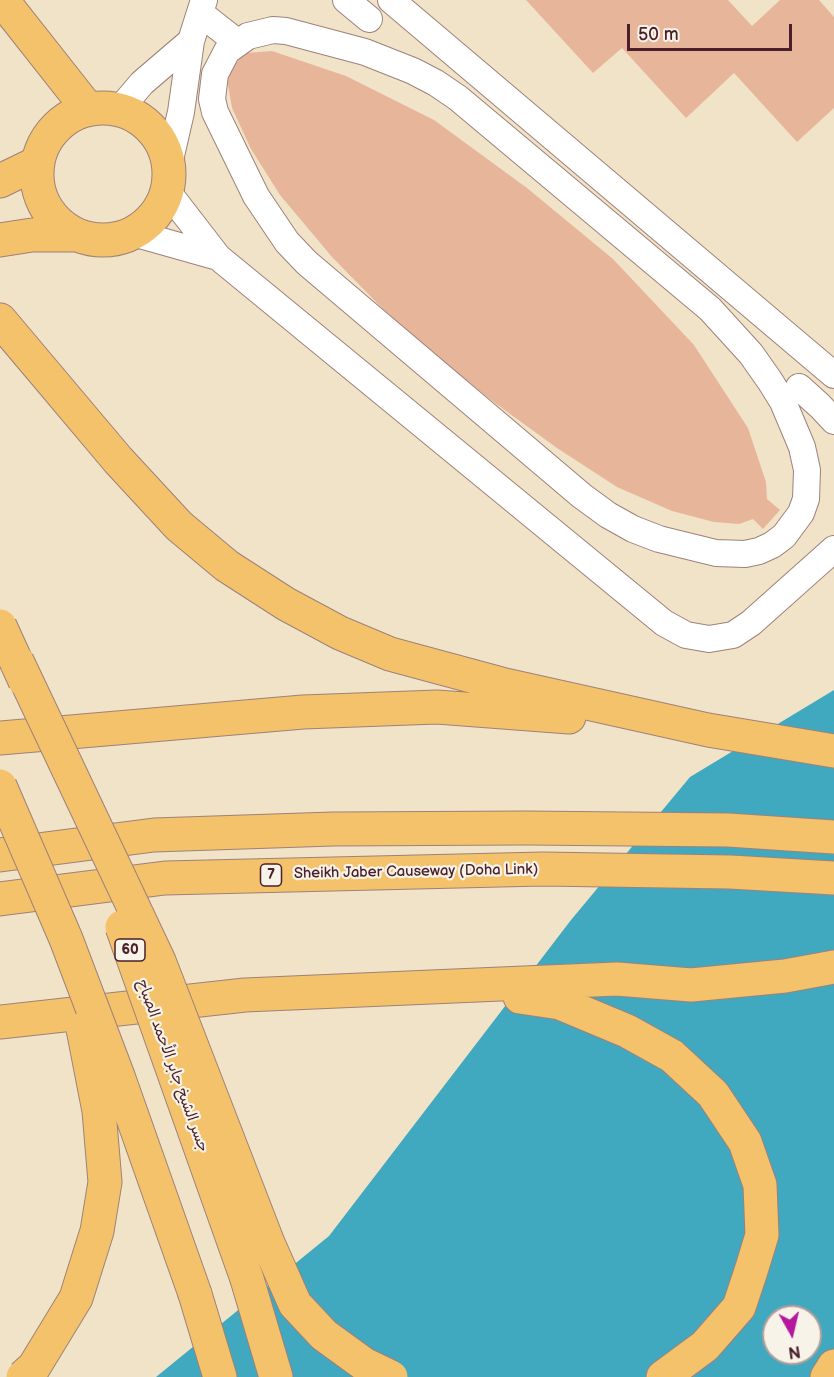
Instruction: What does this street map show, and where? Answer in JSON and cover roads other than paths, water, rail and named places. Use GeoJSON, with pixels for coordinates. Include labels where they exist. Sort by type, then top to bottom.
{"type":"FeatureCollection","features":[{"type":"Feature","properties":{"kind":"main road"},"geometry":{"type":"LineString","coordinates":[[2,0],[103,109]]}},
{"type":"Feature","properties":{"kind":"main road"},"geometry":{"type":"LineString","coordinates":[[0,240],[32,235],[77,235],[105,241],[133,234],[144,226],[162,204],[168,178],[165,149],[147,124],[133,115],[103,109],[73,115],[60,123],[41,148],[37,163],[38,188],[48,212],[56,222],[77,235]]}},
{"type":"Feature","properties":{"kind":"main road"},"geometry":{"type":"LineString","coordinates":[[0,181],[37,163]]}},
{"type":"Feature","properties":{"kind":"main road"},"geometry":{"type":"LineString","coordinates":[[0,320],[118,460],[179,526],[227,566],[286,604],[340,633],[390,654],[450,672],[708,730],[834,751]]}},
{"type":"Feature","properties":{"kind":"main road","name":"جسر الشيخ جابر الأحمد الصباح"},"geometry":{"type":"LineString","coordinates":[[0,626],[17,661],[94,852],[247,1279],[276,1377]]}},
{"type":"Feature","properties":{"kind":"main road"},"geometry":{"type":"LineString","coordinates":[[17,661],[159,961],[268,1243],[295,1304],[324,1335],[364,1364],[391,1377]]}},
{"type":"Feature","properties":{"kind":"main road"},"geometry":{"type":"LineString","coordinates":[[0,738],[303,712],[437,707],[497,710],[708,730]]}},
{"type":"Feature","properties":{"kind":"main road"},"geometry":{"type":"LineString","coordinates":[[0,786],[66,939],[118,1076],[195,1294],[220,1377]]}},
{"type":"Feature","properties":{"kind":"main road"},"geometry":{"type":"LineString","coordinates":[[0,855],[154,835],[333,829],[728,830],[834,837]]}},
{"type":"Feature","properties":{"kind":"main road","name":"Sheikh Jaber Causeway (Doha Link)"},"geometry":{"type":"LineString","coordinates":[[0,899],[165,878],[543,869],[730,872],[834,878]]}},
{"type":"Feature","properties":{"kind":"main road"},"geometry":{"type":"LineString","coordinates":[[23,1377],[34,1367],[76,1298],[97,1231],[105,1182],[99,1111],[66,939]]}},
{"type":"Feature","properties":{"kind":"main road"},"geometry":{"type":"LineString","coordinates":[[0,1022],[245,995],[438,986],[507,989],[617,979],[690,985],[785,976],[834,967]]}},
{"type":"Feature","properties":{"kind":"main road"},"geometry":{"type":"LineString","coordinates":[[507,989],[560,1003],[627,1031],[672,1056],[713,1094],[745,1142],[760,1185],[762,1235],[739,1307],[705,1346],[663,1377]]}},
{"type":"Feature","properties":{"kind":"main road"},"geometry":{"type":"LineString","coordinates":[[827,1377],[834,1366]]}},
{"type":"Feature","properties":{"kind":"street"},"geometry":{"type":"LineString","coordinates":[[346,0],[369,19]]}},
{"type":"Feature","properties":{"kind":"street"},"geometry":{"type":"LineString","coordinates":[[405,5],[834,375]]}},
{"type":"Feature","properties":{"kind":"street"},"geometry":{"type":"LineString","coordinates":[[237,42],[202,6],[191,41],[181,112],[168,178],[218,257],[663,623],[686,634],[709,639],[734,635],[752,623],[834,549]]}},
{"type":"Feature","properties":{"kind":"street"},"geometry":{"type":"LineString","coordinates":[[260,31],[286,31],[389,61],[436,84],[467,106],[710,309],[751,354],[783,402],[794,424],[802,447],[808,485],[806,499],[794,525],[772,545],[745,554],[716,553],[683,546],[633,529],[608,515],[582,496],[314,270],[287,242],[270,219],[256,196],[215,112],[212,87],[214,74],[223,57],[237,42],[260,31]]}},
{"type":"Feature","properties":{"kind":"street"},"geometry":{"type":"LineString","coordinates":[[103,109],[142,83],[191,41]]}},
{"type":"Feature","properties":{"kind":"street"},"geometry":{"type":"LineString","coordinates":[[133,234],[218,257]]}},
{"type":"Feature","properties":{"kind":"street"},"geometry":{"type":"LineString","coordinates":[[798,387],[834,421]]}},
{"type":"Feature","properties":{"kind":"water"},"geometry":{"type":"Polygon","coordinates":[[[834,690],[834,1377],[156,1377],[329,1236],[571,920],[690,777],[834,690]]]}}]}
